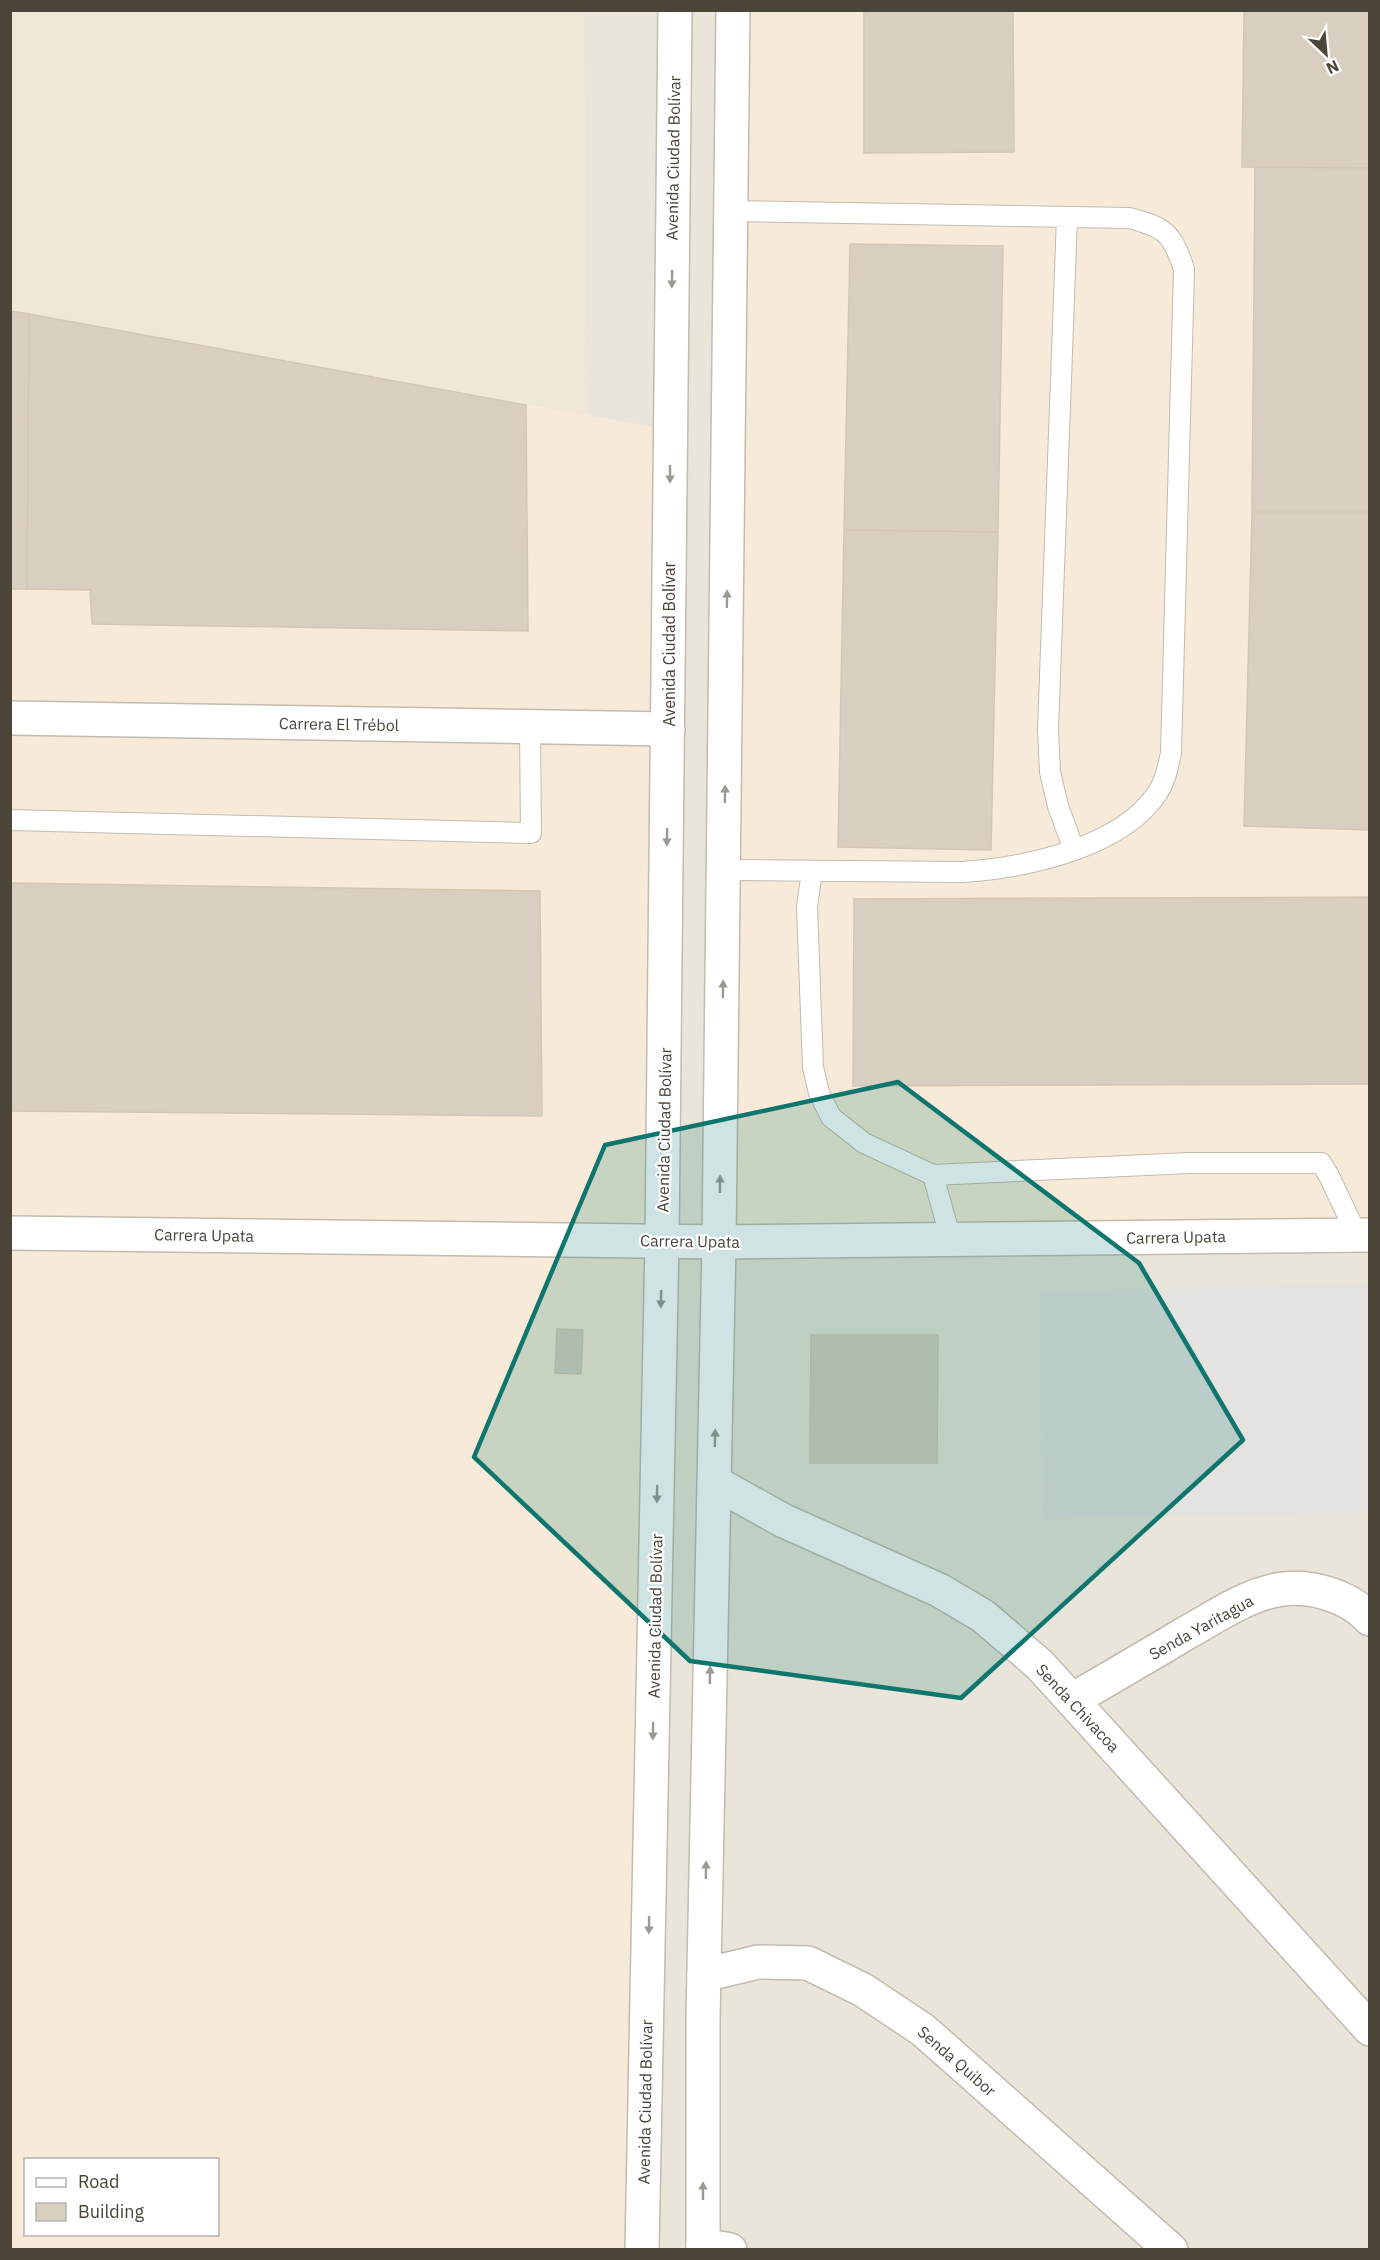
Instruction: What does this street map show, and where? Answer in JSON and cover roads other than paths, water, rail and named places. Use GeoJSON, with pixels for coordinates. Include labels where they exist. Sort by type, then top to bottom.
{"type":"FeatureCollection","features":[{"type":"Feature","properties":{"kind":"street","name":"Avenida Ciudad Bolívar"},"geometry":{"type":"LineString","coordinates":[[642,2250],[662,1240],[675,10]]}},
{"type":"Feature","properties":{"kind":"street"},"geometry":{"type":"LineString","coordinates":[[712,2248],[704,1975],[719,1242],[733,10]]}},
{"type":"Feature","properties":{"kind":"street","name":"Carrera El Trébol"},"geometry":{"type":"LineString","coordinates":[[10,718],[668,729]]}},
{"type":"Feature","properties":{"kind":"street","name":"Carrera Upata"},"geometry":{"type":"LineString","coordinates":[[10,1233],[719,1242],[1363,1235]]}},
{"type":"Feature","properties":{"kind":"street","name":"Senda Chivacoa"},"geometry":{"type":"LineString","coordinates":[[714,1482],[784,1521],[939,1590],[983,1616],[1040,1665],[1370,2029]]}},
{"type":"Feature","properties":{"kind":"street","name":"Senda Yaritagua"},"geometry":{"type":"LineString","coordinates":[[1072,1700],[1216,1616],[1256,1596],[1278,1589],[1302,1588],[1324,1592],[1345,1600],[1370,1619]]}},
{"type":"Feature","properties":{"kind":"street","name":"Senda Quibor"},"geometry":{"type":"LineString","coordinates":[[704,1975],[758,1962],[808,1963],[863,1990],[923,2030],[1171,2250]]}},
{"type":"Feature","properties":{"kind":"lane"},"geometry":{"type":"LineString","coordinates":[[724,870],[962,872],[999,870],[1074,850],[1129,823],[1159,792],[1167,775],[1171,753],[1184,269],[1172,242],[1164,231],[1152,224],[1129,218],[731,211]]}},
{"type":"Feature","properties":{"kind":"lane"},"geometry":{"type":"LineString","coordinates":[[1067,217],[1048,730],[1050,772],[1058,806],[1074,850]]}},
{"type":"Feature","properties":{"kind":"lane"},"geometry":{"type":"LineString","coordinates":[[10,820],[531,833],[530,727]]}},
{"type":"Feature","properties":{"kind":"lane"},"geometry":{"type":"LineString","coordinates":[[812,871],[807,907],[813,1066],[819,1093],[831,1118],[864,1143],[933,1175],[1189,1163],[1321,1163],[1363,1235]]}},
{"type":"Feature","properties":{"kind":"lane"},"geometry":{"type":"LineString","coordinates":[[933,1175],[951,1240]]}}]}
